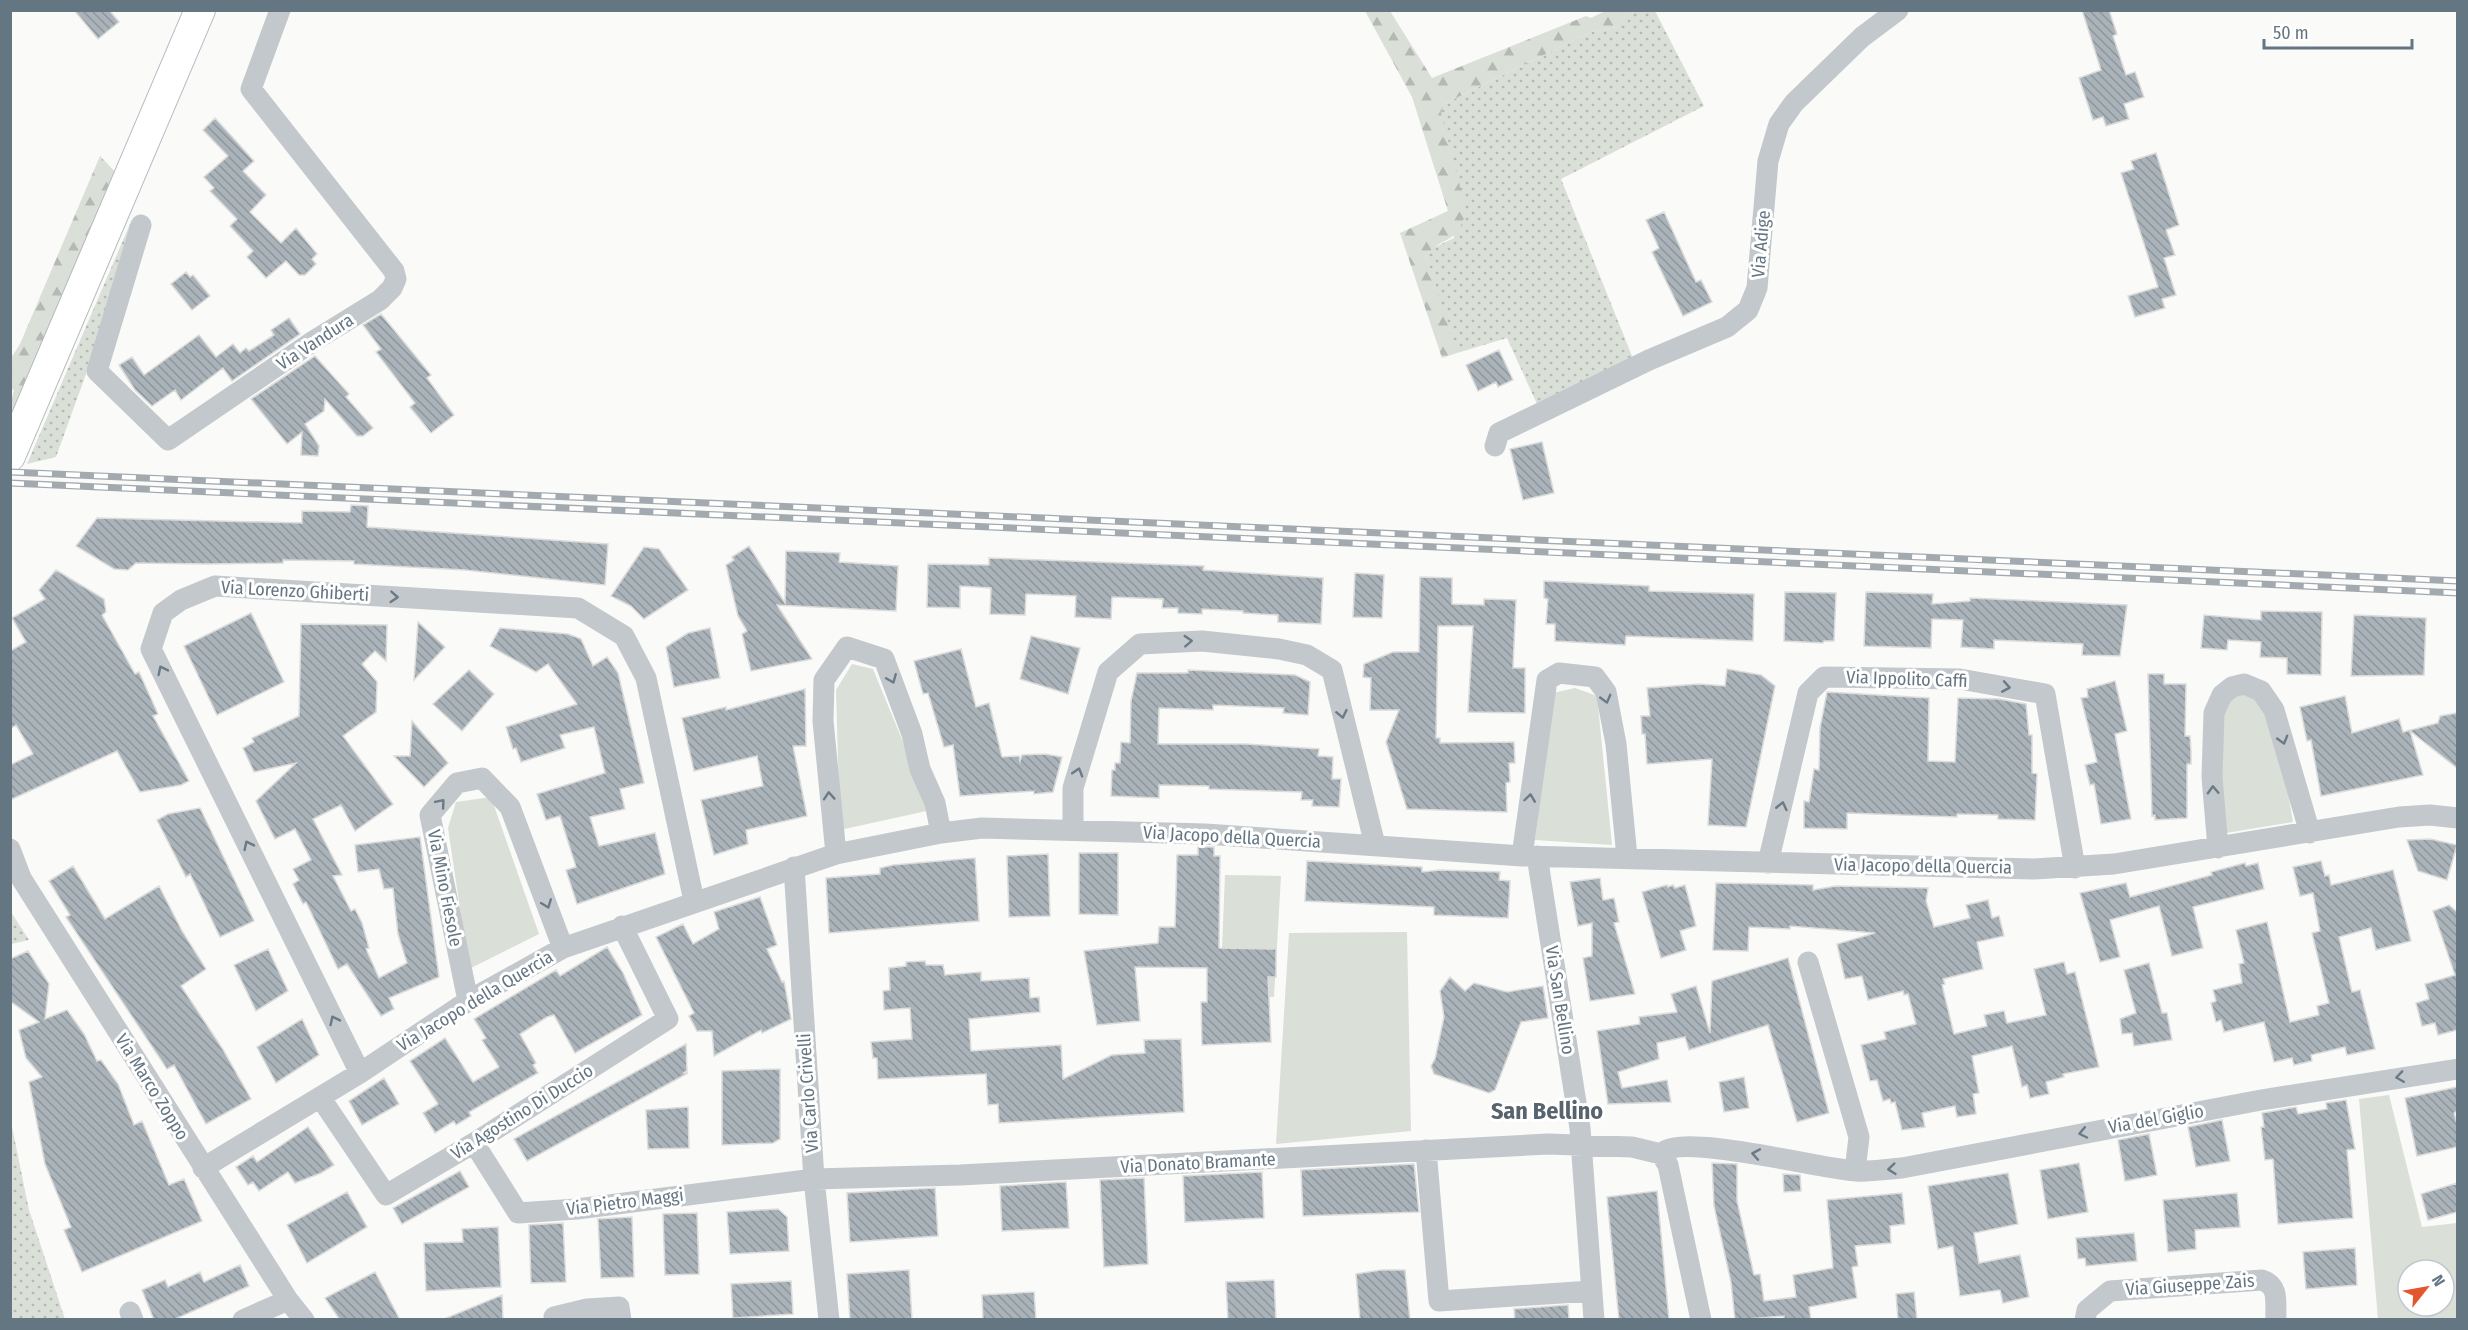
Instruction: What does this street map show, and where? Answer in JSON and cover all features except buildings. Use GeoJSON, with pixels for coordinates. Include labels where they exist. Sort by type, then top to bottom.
{"type":"FeatureCollection","features":[{"type":"Feature","properties":{"kind":"main road"},"geometry":{"type":"LineString","coordinates":[[12,451],[200,10]]}},
{"type":"Feature","properties":{"kind":"street","name":"Via Vandura"},"geometry":{"type":"LineString","coordinates":[[141,225],[98,371],[168,440],[312,342],[380,300],[392,288],[396,279],[394,271],[251,89],[280,10]]}},
{"type":"Feature","properties":{"kind":"street","name":"Via Adige"},"geometry":{"type":"LineString","coordinates":[[1495,446],[1499,433],[1649,360],[1727,327],[1748,310],[1757,288],[1768,161],[1779,124],[1794,103],[1862,37],[1898,10]]}},
{"type":"Feature","properties":{"kind":"street","name":"Via Lorenzo Ghiberti"},"geometry":{"type":"LineString","coordinates":[[360,1072],[151,649],[163,613],[182,600],[215,586],[578,608],[624,636],[646,678],[694,901]]}},
{"type":"Feature","properties":{"kind":"street"},"geometry":{"type":"LineString","coordinates":[[1073,830],[1073,788],[1108,672],[1140,644],[1202,641],[1307,655],[1332,670],[1376,844]]}},
{"type":"Feature","properties":{"kind":"street"},"geometry":{"type":"LineString","coordinates":[[836,854],[823,721],[824,680],[847,647],[884,659],[912,734],[920,769],[934,803],[941,833]]}},
{"type":"Feature","properties":{"kind":"street"},"geometry":{"type":"LineString","coordinates":[[1530,856],[1547,680],[1559,673],[1595,676],[1606,692],[1616,744],[1628,857]]}},
{"type":"Feature","properties":{"kind":"street","name":"Via Ippolito Caffi"},"geometry":{"type":"LineString","coordinates":[[1768,863],[1808,693],[1824,677],[1960,679],[2045,694],[2075,867]]}},
{"type":"Feature","properties":{"kind":"street"},"geometry":{"type":"LineString","coordinates":[[2218,849],[2212,777],[2214,713],[2222,695],[2232,687],[2244,684],[2262,691],[2274,710],[2310,833]]}},
{"type":"Feature","properties":{"kind":"street","name":"Via Mino Fiesole"},"geometry":{"type":"LineString","coordinates":[[468,1001],[430,815],[457,783],[482,778],[510,807],[563,948]]}},
{"type":"Feature","properties":{"kind":"street","name":"Via Jacopo della Quercia"},"geometry":{"type":"LineString","coordinates":[[203,1168],[360,1072],[468,1001],[563,948],[836,854],[941,833],[982,828],[1205,834],[1530,856],[2034,869],[2075,867],[2218,849],[2399,817],[2430,814],[2457,818]]}},
{"type":"Feature","properties":{"kind":"street","name":"Via Marco Zoppo"},"geometry":{"type":"LineString","coordinates":[[10,849],[21,878],[203,1168],[288,1300],[304,1320]]}},
{"type":"Feature","properties":{"kind":"street","name":"Via San Bellino"},"geometry":{"type":"LineString","coordinates":[[1530,856],[1581,1144],[1594,1320]]}},
{"type":"Feature","properties":{"kind":"street","name":"Via Carlo Crivelli"},"geometry":{"type":"LineString","coordinates":[[794,867],[814,1179],[829,1320]]}},
{"type":"Feature","properties":{"kind":"street","name":"Via Agostino Di Duccio"},"geometry":{"type":"LineString","coordinates":[[320,1097],[386,1195],[474,1143],[668,1019],[622,926]]}},
{"type":"Feature","properties":{"kind":"street"},"geometry":{"type":"LineString","coordinates":[[1808,962],[1859,1137],[1855,1171]]}},
{"type":"Feature","properties":{"kind":"street","name":"Via del Giglio"},"geometry":{"type":"LineString","coordinates":[[1661,1154],[1665,1149],[1690,1146],[1855,1171],[1902,1168],[2239,1104],[2457,1069]]}},
{"type":"Feature","properties":{"kind":"street","name":"Via Pietro Maggi"},"geometry":{"type":"LineString","coordinates":[[474,1143],[518,1213],[577,1209],[814,1179]]}},
{"type":"Feature","properties":{"kind":"street","name":"Via Donato Bramante"},"geometry":{"type":"LineString","coordinates":[[814,1179],[960,1175],[1581,1144],[1632,1147],[1661,1154]]}},
{"type":"Feature","properties":{"kind":"street"},"geometry":{"type":"LineString","coordinates":[[1426,1150],[1439,1301],[1591,1291]]}},
{"type":"Feature","properties":{"kind":"street"},"geometry":{"type":"LineString","coordinates":[[1661,1154],[1668,1165],[1673,1185],[1701,1320]]}},
{"type":"Feature","properties":{"kind":"street","name":"Via Giuseppe Zais"},"geometry":{"type":"LineString","coordinates":[[2085,1320],[2087,1310],[2110,1291],[2262,1280],[2270,1282],[2275,1288],[2276,1320]]}},
{"type":"Feature","properties":{"kind":"street"},"geometry":{"type":"LineString","coordinates":[[243,1320],[288,1300]]}},
{"type":"Feature","properties":{"kind":"street"},"geometry":{"type":"LineString","coordinates":[[555,1320],[554,1317],[587,1309],[620,1307],[621,1320]]}},
{"type":"Feature","properties":{"kind":"green space"},"geometry":{"type":"Polygon","coordinates":[[[1365,11],[1390,11],[1432,78],[1586,16],[1591,18],[1605,11],[1636,11],[1627,15],[1617,27],[1591,32],[1444,104],[1441,113],[1466,210],[1455,235],[1426,256],[1457,353],[1442,358],[1400,233],[1448,211],[1412,97],[1365,11]]]}},
{"type":"Feature","properties":{"kind":"green space"},"geometry":{"type":"Polygon","coordinates":[[[1636,11],[1655,11],[1704,106],[1561,179],[1636,366],[1537,404],[1507,338],[1457,353],[1451,340],[1426,256],[1433,248],[1454,238],[1441,113],[1444,104],[1591,32],[1617,27],[1627,15],[1636,11]]]}},
{"type":"Feature","properties":{"kind":"green space"},"geometry":{"type":"Polygon","coordinates":[[[100,156],[119,176],[11,428],[11,401],[14,390],[11,389],[11,358],[20,344],[100,156]]]}},
{"type":"Feature","properties":{"kind":"green space"},"geometry":{"type":"Polygon","coordinates":[[[133,217],[86,374],[56,457],[27,464],[133,217]]]}},
{"type":"Feature","properties":{"kind":"green space"},"geometry":{"type":"Polygon","coordinates":[[[852,664],[873,669],[931,810],[840,830],[836,690],[852,664]]]}},
{"type":"Feature","properties":{"kind":"green space"},"geometry":{"type":"Polygon","coordinates":[[[1575,688],[1597,696],[1612,845],[1535,840],[1553,693],[1575,688]]]}},
{"type":"Feature","properties":{"kind":"green space"},"geometry":{"type":"Polygon","coordinates":[[[2239,694],[2262,700],[2288,793],[2293,822],[2226,833],[2220,767],[2221,733],[2226,701],[2239,694]]]}},
{"type":"Feature","properties":{"kind":"green space"},"geometry":{"type":"Polygon","coordinates":[[[491,797],[539,934],[469,969],[448,828],[456,802],[491,797]]]}},
{"type":"Feature","properties":{"kind":"green space"},"geometry":{"type":"Polygon","coordinates":[[[1225,875],[1281,876],[1274,997],[1220,997],[1225,875]]]}},
{"type":"Feature","properties":{"kind":"green space"},"geometry":{"type":"Polygon","coordinates":[[[11,912],[29,940],[11,944],[11,912]]]}},
{"type":"Feature","properties":{"kind":"green space"},"geometry":{"type":"Polygon","coordinates":[[[1407,932],[1411,1131],[1276,1144],[1289,933],[1407,932]]]}},
{"type":"Feature","properties":{"kind":"green space"},"geometry":{"type":"Polygon","coordinates":[[[2389,1095],[2422,1227],[2457,1223],[2457,1319],[2378,1319],[2359,1099],[2389,1095]]]}},
{"type":"Feature","properties":{"kind":"green space"},"geometry":{"type":"Polygon","coordinates":[[[11,1122],[29,1210],[65,1319],[11,1319],[11,1122]]]}},
{"type":"Feature","properties":{"kind":"railway"},"geometry":{"type":"LineString","coordinates":[[10,472],[2458,581]]}},
{"type":"Feature","properties":{"kind":"railway"},"geometry":{"type":"LineString","coordinates":[[10,483],[2458,593]]}},
{"type":"Feature","properties":{"kind":"district","name":"San Bellino"},"geometry":{"type":"Point","coordinates":[1547,1111]}}]}
